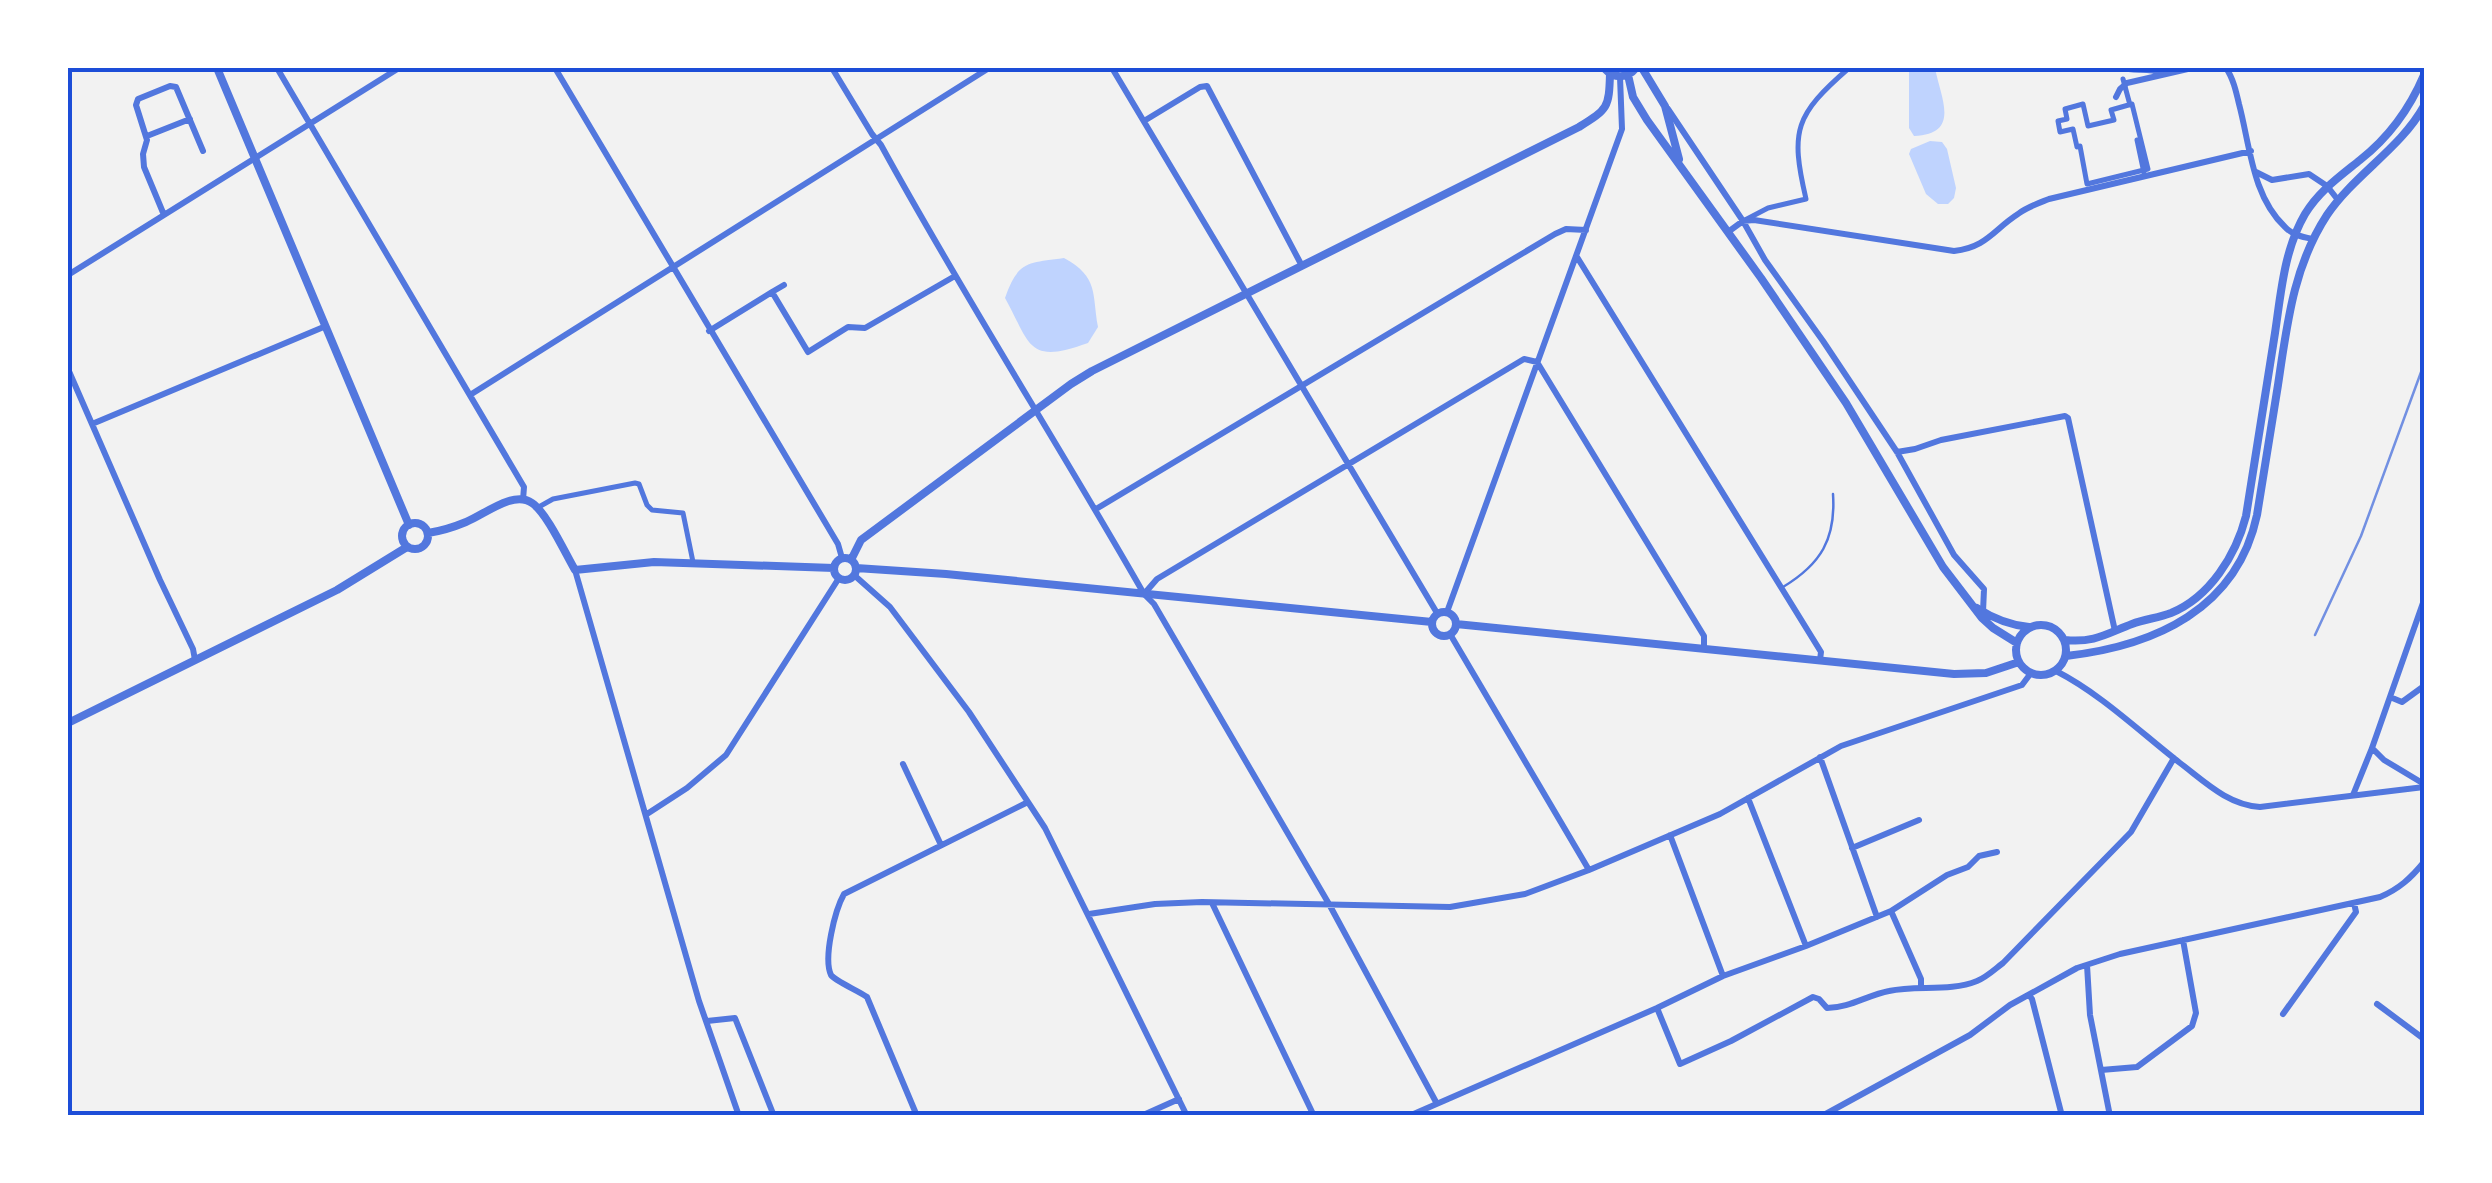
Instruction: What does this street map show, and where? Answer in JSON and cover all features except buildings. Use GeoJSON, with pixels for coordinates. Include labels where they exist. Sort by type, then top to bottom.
{"type":"FeatureCollection","features":[{"type":"Feature","properties":{"kind":"street"},"geometry":{"type":"LineString","coordinates":[[218,68],[409,525]]}},
{"type":"Feature","properties":{"kind":"street"},"geometry":{"type":"LineString","coordinates":[[277,68],[524,487],[523,500]]}},
{"type":"Feature","properties":{"kind":"street"},"geometry":{"type":"LineString","coordinates":[[68,275],[399,68]]}},
{"type":"Feature","properties":{"kind":"street"},"geometry":{"type":"LineString","coordinates":[[555,68],[850,565],[890,607],[969,712],[1045,828],[1187,1116]]}},
{"type":"Feature","properties":{"kind":"street"},"geometry":{"type":"LineString","coordinates":[[832,68],[1330,904],[1436,1102]]}},
{"type":"Feature","properties":{"kind":"street"},"geometry":{"type":"LineString","coordinates":[[470,395],[989,68]]}},
{"type":"Feature","properties":{"kind":"street"},"geometry":{"type":"LineString","coordinates":[[1112,68],[1439,616]]}},
{"type":"Feature","properties":{"kind":"street"},"geometry":{"type":"LineString","coordinates":[[1610,71],[1639,68],[1666,106],[1765,260],[1897,452],[1954,555],[1984,590],[1984,612]]}},
{"type":"Feature","properties":{"kind":"street"},"geometry":{"type":"LineString","coordinates":[[1728,232],[1768,208],[1806,199],[1798,166],[1797,134],[1810,106],[1849,68]]}},
{"type":"Feature","properties":{"kind":"street"},"geometry":{"type":"LineString","coordinates":[[2121,68],[2162,74]]}},
{"type":"Feature","properties":{"kind":"street"},"geometry":{"type":"LineString","coordinates":[[2116,97],[2127,83],[2192,68]]}},
{"type":"Feature","properties":{"kind":"street"},"geometry":{"type":"LineString","coordinates":[[2226,68],[2232,77],[2260,191],[2284,227],[2313,239]]}},
{"type":"Feature","properties":{"kind":"street"},"geometry":{"type":"LineString","coordinates":[[1610,71],[1633,97],[1846,403],[1943,567],[1992,628],[2017,643]]}},
{"type":"Feature","properties":{"kind":"street"},"geometry":{"type":"LineString","coordinates":[[1610,71],[1609,104],[1602,113],[1092,371],[862,540],[850,565],[845,580],[839,578],[834,568],[836,562],[850,565],[1144,594],[1439,616],[1454,616],[1456,624],[1450,634],[1436,633],[1439,616],[1622,129],[1610,71]]}},
{"type":"Feature","properties":{"kind":"street"},"geometry":{"type":"LineString","coordinates":[[2065,640],[2093,641],[2174,612],[2196,598],[2224,566],[2237,544],[2246,516],[2280,300],[2295,234],[2327,186],[2387,134],[2412,100],[2424,75]]}},
{"type":"Feature","properties":{"kind":"street"},"geometry":{"type":"LineString","coordinates":[[2124,79],[2144,173]]}},
{"type":"Feature","properties":{"kind":"street"},"geometry":{"type":"LineString","coordinates":[[164,215],[144,167],[147,136],[136,105],[138,99],[176,86],[203,151]]}},
{"type":"Feature","properties":{"kind":"street"},"geometry":{"type":"LineString","coordinates":[[1144,121],[1207,86],[1302,266]]}},
{"type":"Feature","properties":{"kind":"street"},"geometry":{"type":"LineString","coordinates":[[2130,104],[2112,110],[2114,120],[2088,126],[2083,104],[2065,108],[2066,119],[2058,120],[2060,132],[2073,129],[2086,184],[2250,150]]}},
{"type":"Feature","properties":{"kind":"street"},"geometry":{"type":"LineString","coordinates":[[1666,106],[1682,168]]}},
{"type":"Feature","properties":{"kind":"street"},"geometry":{"type":"LineString","coordinates":[[2066,656],[2126,643],[2184,620],[2208,602],[2237,568],[2254,528],[2290,306],[2302,264],[2338,200],[2402,135],[2424,106]]}},
{"type":"Feature","properties":{"kind":"street"},"geometry":{"type":"LineString","coordinates":[[147,136],[190,120]]}},
{"type":"Feature","properties":{"kind":"street"},"geometry":{"type":"LineString","coordinates":[[2255,172],[2272,180],[2309,174],[2327,186],[2338,200]]}},
{"type":"Feature","properties":{"kind":"street"},"geometry":{"type":"LineString","coordinates":[[1742,221],[1968,249],[1978,246],[2018,214],[2048,199],[2144,173]]}},
{"type":"Feature","properties":{"kind":"street"},"geometry":{"type":"LineString","coordinates":[[1096,509],[1555,234],[1572,228],[1586,230]]}},
{"type":"Feature","properties":{"kind":"street"},"geometry":{"type":"LineString","coordinates":[[1576,256],[1820,652],[1820,660]]}},
{"type":"Feature","properties":{"kind":"street"},"geometry":{"type":"LineString","coordinates":[[796,359],[848,327],[865,328],[955,276]]}},
{"type":"Feature","properties":{"kind":"street"},"geometry":{"type":"LineString","coordinates":[[710,330],[784,285]]}},
{"type":"Feature","properties":{"kind":"street"},"geometry":{"type":"LineString","coordinates":[[772,292],[808,352]]}},
{"type":"Feature","properties":{"kind":"street"},"geometry":{"type":"LineString","coordinates":[[92,424],[326,326]]}},
{"type":"Feature","properties":{"kind":"street"},"geometry":{"type":"LineString","coordinates":[[1144,594],[1157,579],[1524,359],[1537,362],[1704,636],[1704,649]]}},
{"type":"Feature","properties":{"kind":"street"},"geometry":{"type":"LineString","coordinates":[[68,369],[195,660]]}},
{"type":"Feature","properties":{"kind":"street"},"geometry":{"type":"LineString","coordinates":[[1897,452],[1941,440],[2068,418],[2115,631]]}},
{"type":"Feature","properties":{"kind":"street"},"geometry":{"type":"LineString","coordinates":[[537,508],[553,499],[639,484],[652,510],[683,513],[693,562]]}},
{"type":"Feature","properties":{"kind":"street"},"geometry":{"type":"LineString","coordinates":[[428,533],[523,500],[537,508],[575,570],[706,1021],[739,1116]]}},
{"type":"Feature","properties":{"kind":"street"},"geometry":{"type":"LineString","coordinates":[[420,524],[428,533],[421,548],[407,547],[402,536],[409,525],[420,524]]}},
{"type":"Feature","properties":{"kind":"street"},"geometry":{"type":"LineString","coordinates":[[68,723],[337,590],[407,547]]}},
{"type":"Feature","properties":{"kind":"street"},"geometry":{"type":"LineString","coordinates":[[575,570],[654,562],[834,568]]}},
{"type":"Feature","properties":{"kind":"street"},"geometry":{"type":"LineString","coordinates":[[647,814],[688,788],[726,755],[839,578]]}},
{"type":"Feature","properties":{"kind":"street"},"geometry":{"type":"LineString","coordinates":[[2352,796],[2424,600]]}},
{"type":"Feature","properties":{"kind":"street"},"geometry":{"type":"LineString","coordinates":[[1969,603],[2012,625],[2030,627]]}},
{"type":"Feature","properties":{"kind":"street"},"geometry":{"type":"LineString","coordinates":[[1456,624],[1954,674],[1986,674],[2019,662]]}},
{"type":"Feature","properties":{"kind":"street"},"geometry":{"type":"LineString","coordinates":[[2051,626],[2065,640],[2066,656],[2056,670],[2039,676],[2019,662],[2017,643],[2030,627],[2051,626]]}},
{"type":"Feature","properties":{"kind":"street"},"geometry":{"type":"LineString","coordinates":[[1450,634],[1589,870]]}},
{"type":"Feature","properties":{"kind":"street"},"geometry":{"type":"LineString","coordinates":[[2056,670],[2220,794],[2248,806],[2424,786]]}},
{"type":"Feature","properties":{"kind":"street"},"geometry":{"type":"LineString","coordinates":[[1089,914],[1154,904],[1450,907],[1524,894],[1720,814],[1840,746],[2022,684],[2031,673]]}},
{"type":"Feature","properties":{"kind":"street"},"geometry":{"type":"LineString","coordinates":[[2390,697],[2402,702],[2424,686]]}},
{"type":"Feature","properties":{"kind":"street"},"geometry":{"type":"LineString","coordinates":[[2372,748],[2424,786]]}},
{"type":"Feature","properties":{"kind":"street"},"geometry":{"type":"LineString","coordinates":[[1820,757],[1877,917]]}},
{"type":"Feature","properties":{"kind":"street"},"geometry":{"type":"LineString","coordinates":[[1657,1008],[1680,1064],[1812,997],[1828,1008],[1837,1008],[1887,991],[1976,982],[2047,919],[2131,832],[2174,758]]}},
{"type":"Feature","properties":{"kind":"street"},"geometry":{"type":"LineString","coordinates":[[903,764],[942,845]]}},
{"type":"Feature","properties":{"kind":"street"},"geometry":{"type":"LineString","coordinates":[[1748,798],[1806,946]]}},
{"type":"Feature","properties":{"kind":"street"},"geometry":{"type":"LineString","coordinates":[[917,1116],[867,997],[832,976],[828,954],[839,902],[844,894],[1028,802]]}},
{"type":"Feature","properties":{"kind":"street"},"geometry":{"type":"LineString","coordinates":[[1852,848],[1919,820]]}},
{"type":"Feature","properties":{"kind":"street"},"geometry":{"type":"LineString","coordinates":[[1670,835],[1723,976]]}},
{"type":"Feature","properties":{"kind":"street"},"geometry":{"type":"LineString","coordinates":[[1409,1116],[1723,976],[1891,911],[1947,875],[1968,867],[1979,856],[1998,852]]}},
{"type":"Feature","properties":{"kind":"street"},"geometry":{"type":"LineString","coordinates":[[1822,1116],[1970,1035],[2060,976],[2120,954],[2354,904],[2396,890],[2424,862]]}},
{"type":"Feature","properties":{"kind":"street"},"geometry":{"type":"LineString","coordinates":[[1212,903],[1314,1116]]}},
{"type":"Feature","properties":{"kind":"street"},"geometry":{"type":"LineString","coordinates":[[2283,1014],[2356,912],[2354,904]]}},
{"type":"Feature","properties":{"kind":"street"},"geometry":{"type":"LineString","coordinates":[[1891,911],[1921,986]]}},
{"type":"Feature","properties":{"kind":"street"},"geometry":{"type":"LineString","coordinates":[[2101,1070],[2138,1067],[2192,1026],[2196,1014],[2183,940]]}},
{"type":"Feature","properties":{"kind":"street"},"geometry":{"type":"LineString","coordinates":[[2087,965],[2090,1014],[2110,1116]]}},
{"type":"Feature","properties":{"kind":"street"},"geometry":{"type":"LineString","coordinates":[[2029,994],[2062,1116]]}},
{"type":"Feature","properties":{"kind":"street"},"geometry":{"type":"LineString","coordinates":[[2377,1004],[2424,1039]]}},
{"type":"Feature","properties":{"kind":"street"},"geometry":{"type":"LineString","coordinates":[[706,1021],[736,1018],[774,1116]]}},
{"type":"Feature","properties":{"kind":"street"},"geometry":{"type":"LineString","coordinates":[[1141,1116],[1179,1099]]}},
{"type":"Feature","properties":{"kind":"lane"},"geometry":{"type":"LineString","coordinates":[[1781,588],[1816,562],[1824,550],[1834,514],[1833,494]]}},
{"type":"Feature","properties":{"kind":"water"},"geometry":{"type":"Polygon","coordinates":[[[1909,68],[1935,68],[1944,113],[1938,129],[1929,134],[1914,136],[1909,128],[1909,68]]]}},
{"type":"Feature","properties":{"kind":"water"},"geometry":{"type":"Polygon","coordinates":[[[1930,141],[1942,142],[1947,149],[1956,188],[1948,204],[1938,204],[1926,194],[1909,154],[1911,149],[1930,141]]]}},
{"type":"Feature","properties":{"kind":"water"},"geometry":{"type":"Polygon","coordinates":[[[1064,258],[1089,279],[1098,327],[1088,343],[1042,351],[1027,339],[1005,298],[1020,270],[1041,261],[1064,258]]]}},
{"type":"Feature","properties":{"kind":"railway"},"geometry":{"type":"LineString","coordinates":[[2315,635],[2361,536],[2424,364]]}}]}
